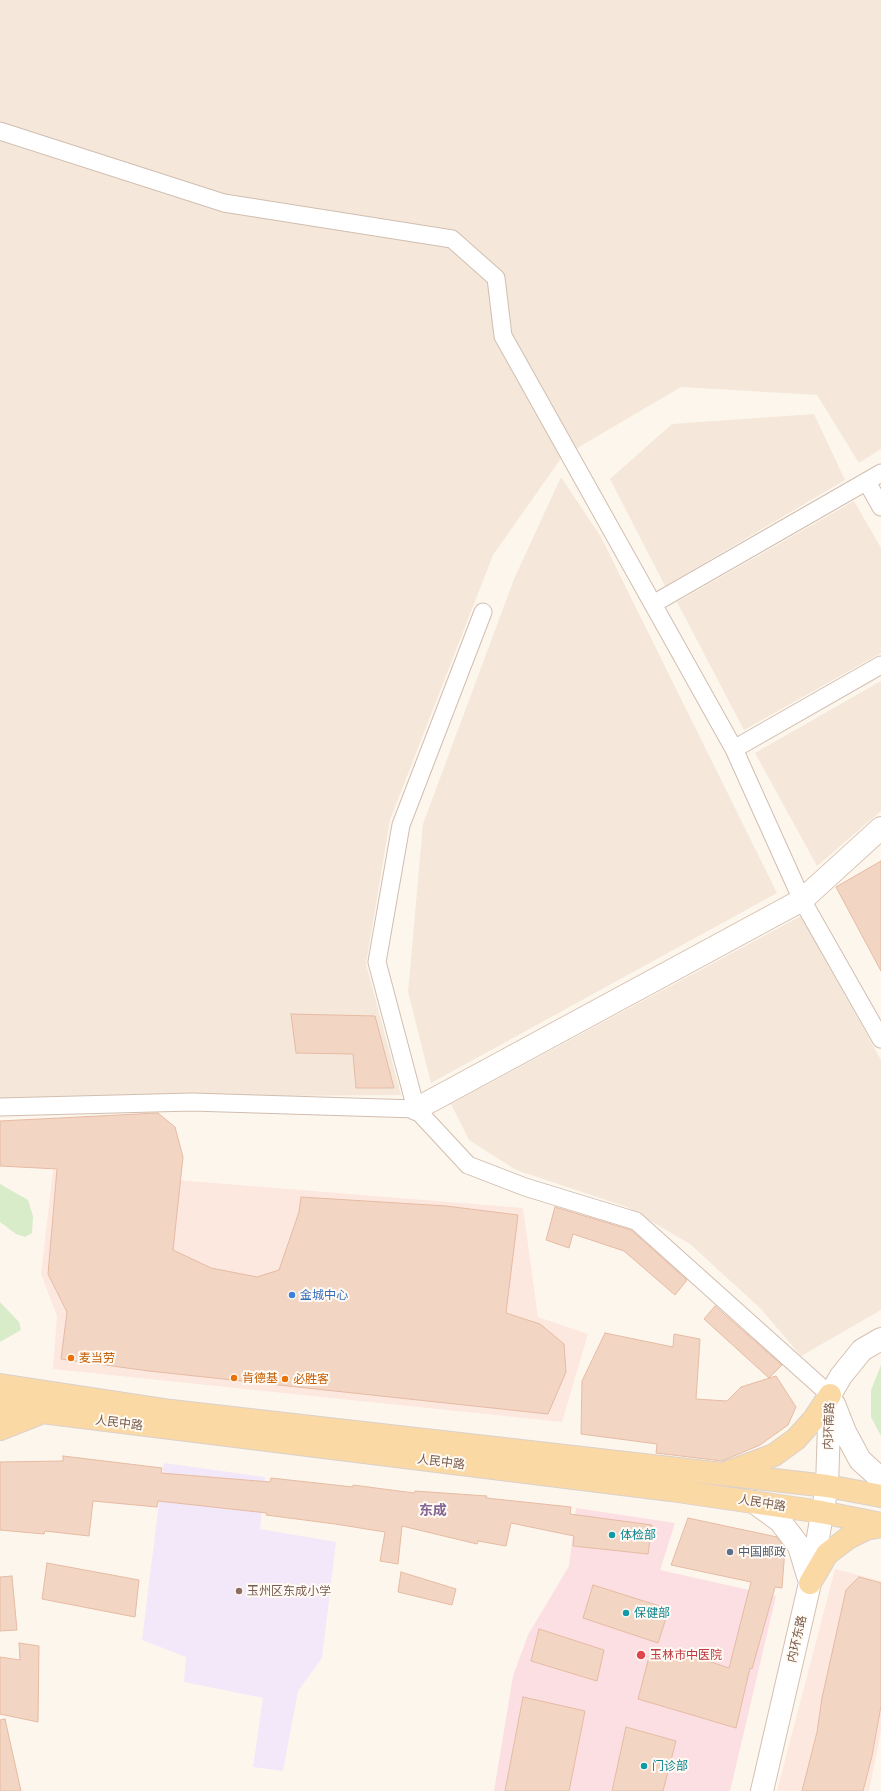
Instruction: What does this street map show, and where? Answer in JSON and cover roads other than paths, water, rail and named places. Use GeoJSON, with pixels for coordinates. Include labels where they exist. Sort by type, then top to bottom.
{"type":"FeatureCollection","features":[{"type":"Feature","properties":{"kind":"main road"},"geometry":{"type":"LineString","coordinates":[[416,1109],[802,900],[881,828]]}},
{"type":"Feature","properties":{"kind":"main road","name":"内环南路"},"geometry":{"type":"LineString","coordinates":[[827,1486],[830,1394],[841,1376],[862,1350],[881,1339]]}},
{"type":"Feature","properties":{"kind":"main road","name":"人民中路"},"geometry":{"type":"LineString","coordinates":[[0,1385],[171,1411],[827,1486],[881,1496]]}},
{"type":"Feature","properties":{"kind":"main road"},"geometry":{"type":"LineString","coordinates":[[721,1474],[774,1455],[796,1439],[814,1419],[830,1394]]}},
{"type":"Feature","properties":{"kind":"main road"},"geometry":{"type":"LineString","coordinates":[[830,1394],[844,1432],[860,1460],[881,1480]]}},
{"type":"Feature","properties":{"kind":"main road","name":"人民中路"},"geometry":{"type":"LineString","coordinates":[[0,1407],[754,1502],[821,1512],[881,1525]]}},
{"type":"Feature","properties":{"kind":"main road"},"geometry":{"type":"LineString","coordinates":[[0,1429],[42,1413]]}},
{"type":"Feature","properties":{"kind":"main road","name":"内环东路"},"geometry":{"type":"LineString","coordinates":[[762,1791],[810,1583],[821,1512],[827,1486]]}},
{"type":"Feature","properties":{"kind":"main road"},"geometry":{"type":"LineString","coordinates":[[754,1502],[780,1521],[799,1546],[810,1583]]}},
{"type":"Feature","properties":{"kind":"main road"},"geometry":{"type":"LineString","coordinates":[[810,1583],[827,1554],[848,1538],[866,1529],[881,1525]]}},
{"type":"Feature","properties":{"kind":"street"},"geometry":{"type":"LineString","coordinates":[[0,131],[224,203],[452,239],[496,278],[503,336],[734,749],[802,900],[881,1039]]}},
{"type":"Feature","properties":{"kind":"street"},"geometry":{"type":"LineString","coordinates":[[653,604],[874,478],[881,507]]}},
{"type":"Feature","properties":{"kind":"street"},"geometry":{"type":"LineString","coordinates":[[482,612],[401,826],[377,962],[416,1109],[468,1165],[525,1187],[636,1221],[830,1394]]}},
{"type":"Feature","properties":{"kind":"street"},"geometry":{"type":"LineString","coordinates":[[734,749],[881,665]]}},
{"type":"Feature","properties":{"kind":"street"},"geometry":{"type":"LineString","coordinates":[[0,1107],[192,1102],[416,1109]]}},
{"type":"Feature","properties":{"kind":"place","name":"金城中心"},"geometry":{"type":"Point","coordinates":[292,1295]}},
{"type":"Feature","properties":{"kind":"place","name":"麦当劳"},"geometry":{"type":"Point","coordinates":[71,1358]}},
{"type":"Feature","properties":{"kind":"place","name":"肯德基"},"geometry":{"type":"Point","coordinates":[234,1378]}},
{"type":"Feature","properties":{"kind":"place","name":"必胜客"},"geometry":{"type":"Point","coordinates":[285,1379]}},
{"type":"Feature","properties":{"kind":"place","name":"体检部"},"geometry":{"type":"Point","coordinates":[612,1535]}},
{"type":"Feature","properties":{"kind":"place","name":"中国邮政"},"geometry":{"type":"Point","coordinates":[730,1552]}},
{"type":"Feature","properties":{"kind":"place","name":"玉州区东成小学"},"geometry":{"type":"Point","coordinates":[239,1591]}},
{"type":"Feature","properties":{"kind":"place","name":"保健部"},"geometry":{"type":"Point","coordinates":[626,1613]}},
{"type":"Feature","properties":{"kind":"place","name":"玉林市中医院"},"geometry":{"type":"Point","coordinates":[641,1655]}},
{"type":"Feature","properties":{"kind":"place","name":"门诊部"},"geometry":{"type":"Point","coordinates":[644,1766]}},
{"type":"Feature","properties":{"kind":"district","name":"东成"},"geometry":{"type":"Point","coordinates":[433,1511]}}]}
